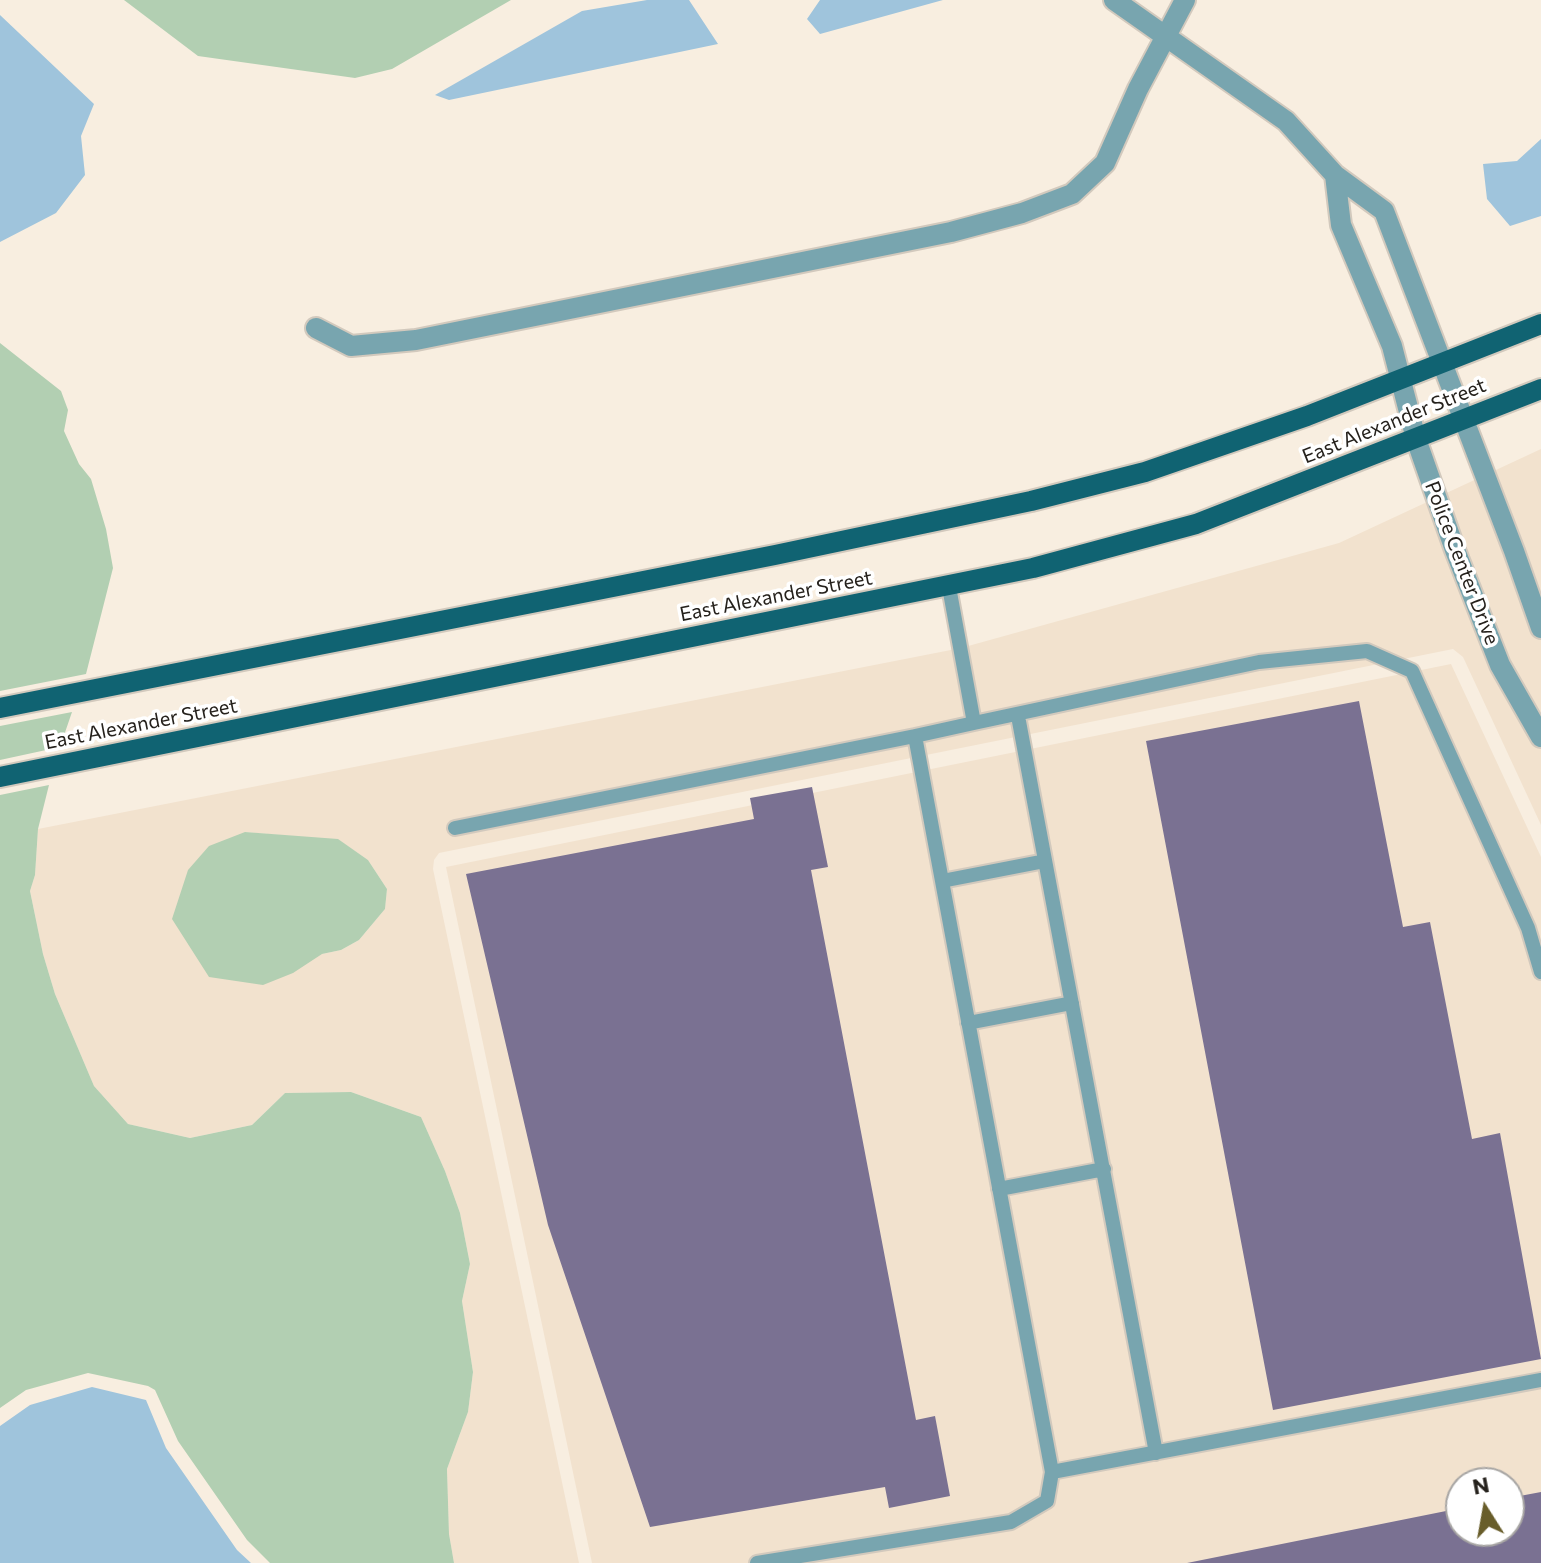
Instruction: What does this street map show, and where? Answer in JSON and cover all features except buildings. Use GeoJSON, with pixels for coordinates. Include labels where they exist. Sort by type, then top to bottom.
{"type":"FeatureCollection","features":[{"type":"Feature","properties":{"kind":"main road","name":"East Alexander Street"},"geometry":{"type":"LineString","coordinates":[[0,708],[775,555],[1031,501],[1145,472],[1399,382],[1541,324]]}},
{"type":"Feature","properties":{"kind":"main road","name":"East Alexander Street"},"geometry":{"type":"LineString","coordinates":[[0,777],[1033,568],[1196,524],[1541,389]]}},
{"type":"Feature","properties":{"kind":"street"},"geometry":{"type":"LineString","coordinates":[[1114,0],[1286,121],[1335,175],[1384,211],[1541,628]]}},
{"type":"Feature","properties":{"kind":"street"},"geometry":{"type":"LineString","coordinates":[[316,328],[351,346],[416,340],[951,232],[1022,213],[1072,194],[1105,163],[1138,89],[1185,0]]}},
{"type":"Feature","properties":{"kind":"street","name":"Police Center Drive"},"geometry":{"type":"LineString","coordinates":[[1335,175],[1341,225],[1392,346],[1416,439],[1455,550],[1500,665],[1541,737]]}},
{"type":"Feature","properties":{"kind":"lane"},"geometry":{"type":"LineString","coordinates":[[949,587],[974,723]]}},
{"type":"Feature","properties":{"kind":"lane"},"geometry":{"type":"LineString","coordinates":[[455,828],[1018,716],[1259,662],[1367,651],[1412,671],[1528,928],[1541,972]]}},
{"type":"Feature","properties":{"kind":"lane"},"geometry":{"type":"LineString","coordinates":[[1018,716],[1156,1453]]}},
{"type":"Feature","properties":{"kind":"lane"},"geometry":{"type":"LineString","coordinates":[[757,1563],[1011,1522],[1047,1501],[1052,1472],[915,736]]}},
{"type":"Feature","properties":{"kind":"lane"},"geometry":{"type":"LineString","coordinates":[[942,881],[1045,861]]}},
{"type":"Feature","properties":{"kind":"lane"},"geometry":{"type":"LineString","coordinates":[[968,1023],[1072,1003]]}},
{"type":"Feature","properties":{"kind":"lane"},"geometry":{"type":"LineString","coordinates":[[999,1189],[1104,1169]]}},
{"type":"Feature","properties":{"kind":"lane"},"geometry":{"type":"LineString","coordinates":[[1052,1472],[1541,1380]]}},
{"type":"Feature","properties":{"kind":"shaded area"},"geometry":{"type":"Polygon","coordinates":[[[1541,449],[1541,825],[1463,657],[1453,649],[439,853],[433,869],[579,1563],[454,1563],[449,1534],[447,1469],[468,1412],[473,1372],[462,1301],[470,1264],[460,1213],[421,1117],[351,1092],[285,1093],[252,1125],[190,1138],[128,1124],[94,1086],[55,994],[30,891],[35,875],[38,829],[961,648],[1339,543],[1541,449]],[[245,832],[322,954],[341,950],[359,940],[385,909],[387,889],[368,860],[338,840],[245,832]]]}},
{"type":"Feature","properties":{"kind":"shaded area"},"geometry":{"type":"Polygon","coordinates":[[[1451,664],[1541,857],[1541,1563],[592,1563],[446,867],[1451,664]]]}},
{"type":"Feature","properties":{"kind":"green space"},"geometry":{"type":"Polygon","coordinates":[[[124,0],[511,0],[392,69],[355,78],[198,56],[124,0]]]}},
{"type":"Feature","properties":{"kind":"green space"},"geometry":{"type":"Polygon","coordinates":[[[0,343],[61,391],[68,410],[64,431],[79,464],[91,479],[106,529],[113,568],[86,674],[0,691],[0,343]]]}},
{"type":"Feature","properties":{"kind":"green space"},"geometry":{"type":"Polygon","coordinates":[[[72,712],[60,747],[0,760],[0,726],[72,712]]]}},
{"type":"Feature","properties":{"kind":"green space"},"geometry":{"type":"Polygon","coordinates":[[[49,785],[38,829],[35,875],[30,891],[43,954],[55,994],[94,1086],[128,1124],[190,1138],[252,1125],[285,1093],[351,1092],[421,1117],[460,1213],[470,1264],[462,1301],[473,1372],[468,1412],[447,1469],[449,1534],[454,1563],[270,1563],[247,1540],[178,1441],[155,1390],[148,1386],[88,1373],[26,1390],[0,1408],[0,795],[49,785]]]}},
{"type":"Feature","properties":{"kind":"green space"},"geometry":{"type":"Polygon","coordinates":[[[245,832],[338,839],[368,860],[387,889],[385,909],[359,940],[341,950],[322,954],[293,973],[263,985],[209,977],[172,919],[188,870],[209,846],[245,832]]]}},
{"type":"Feature","properties":{"kind":"water"},"geometry":{"type":"Polygon","coordinates":[[[647,0],[689,0],[718,44],[449,100],[435,95],[582,11],[647,0]]]}},
{"type":"Feature","properties":{"kind":"water"},"geometry":{"type":"Polygon","coordinates":[[[820,0],[943,0],[820,34],[807,19],[820,0]]]}},
{"type":"Feature","properties":{"kind":"water"},"geometry":{"type":"Polygon","coordinates":[[[0,15],[94,104],[81,136],[85,175],[56,213],[0,242],[0,15]]]}},
{"type":"Feature","properties":{"kind":"water"},"geometry":{"type":"Polygon","coordinates":[[[1541,139],[1541,216],[1510,226],[1487,199],[1483,164],[1517,161],[1541,139]]]}},
{"type":"Feature","properties":{"kind":"water"},"geometry":{"type":"Polygon","coordinates":[[[92,1387],[146,1400],[166,1448],[237,1550],[251,1563],[0,1563],[0,1426],[30,1405],[92,1387]]]}}]}
